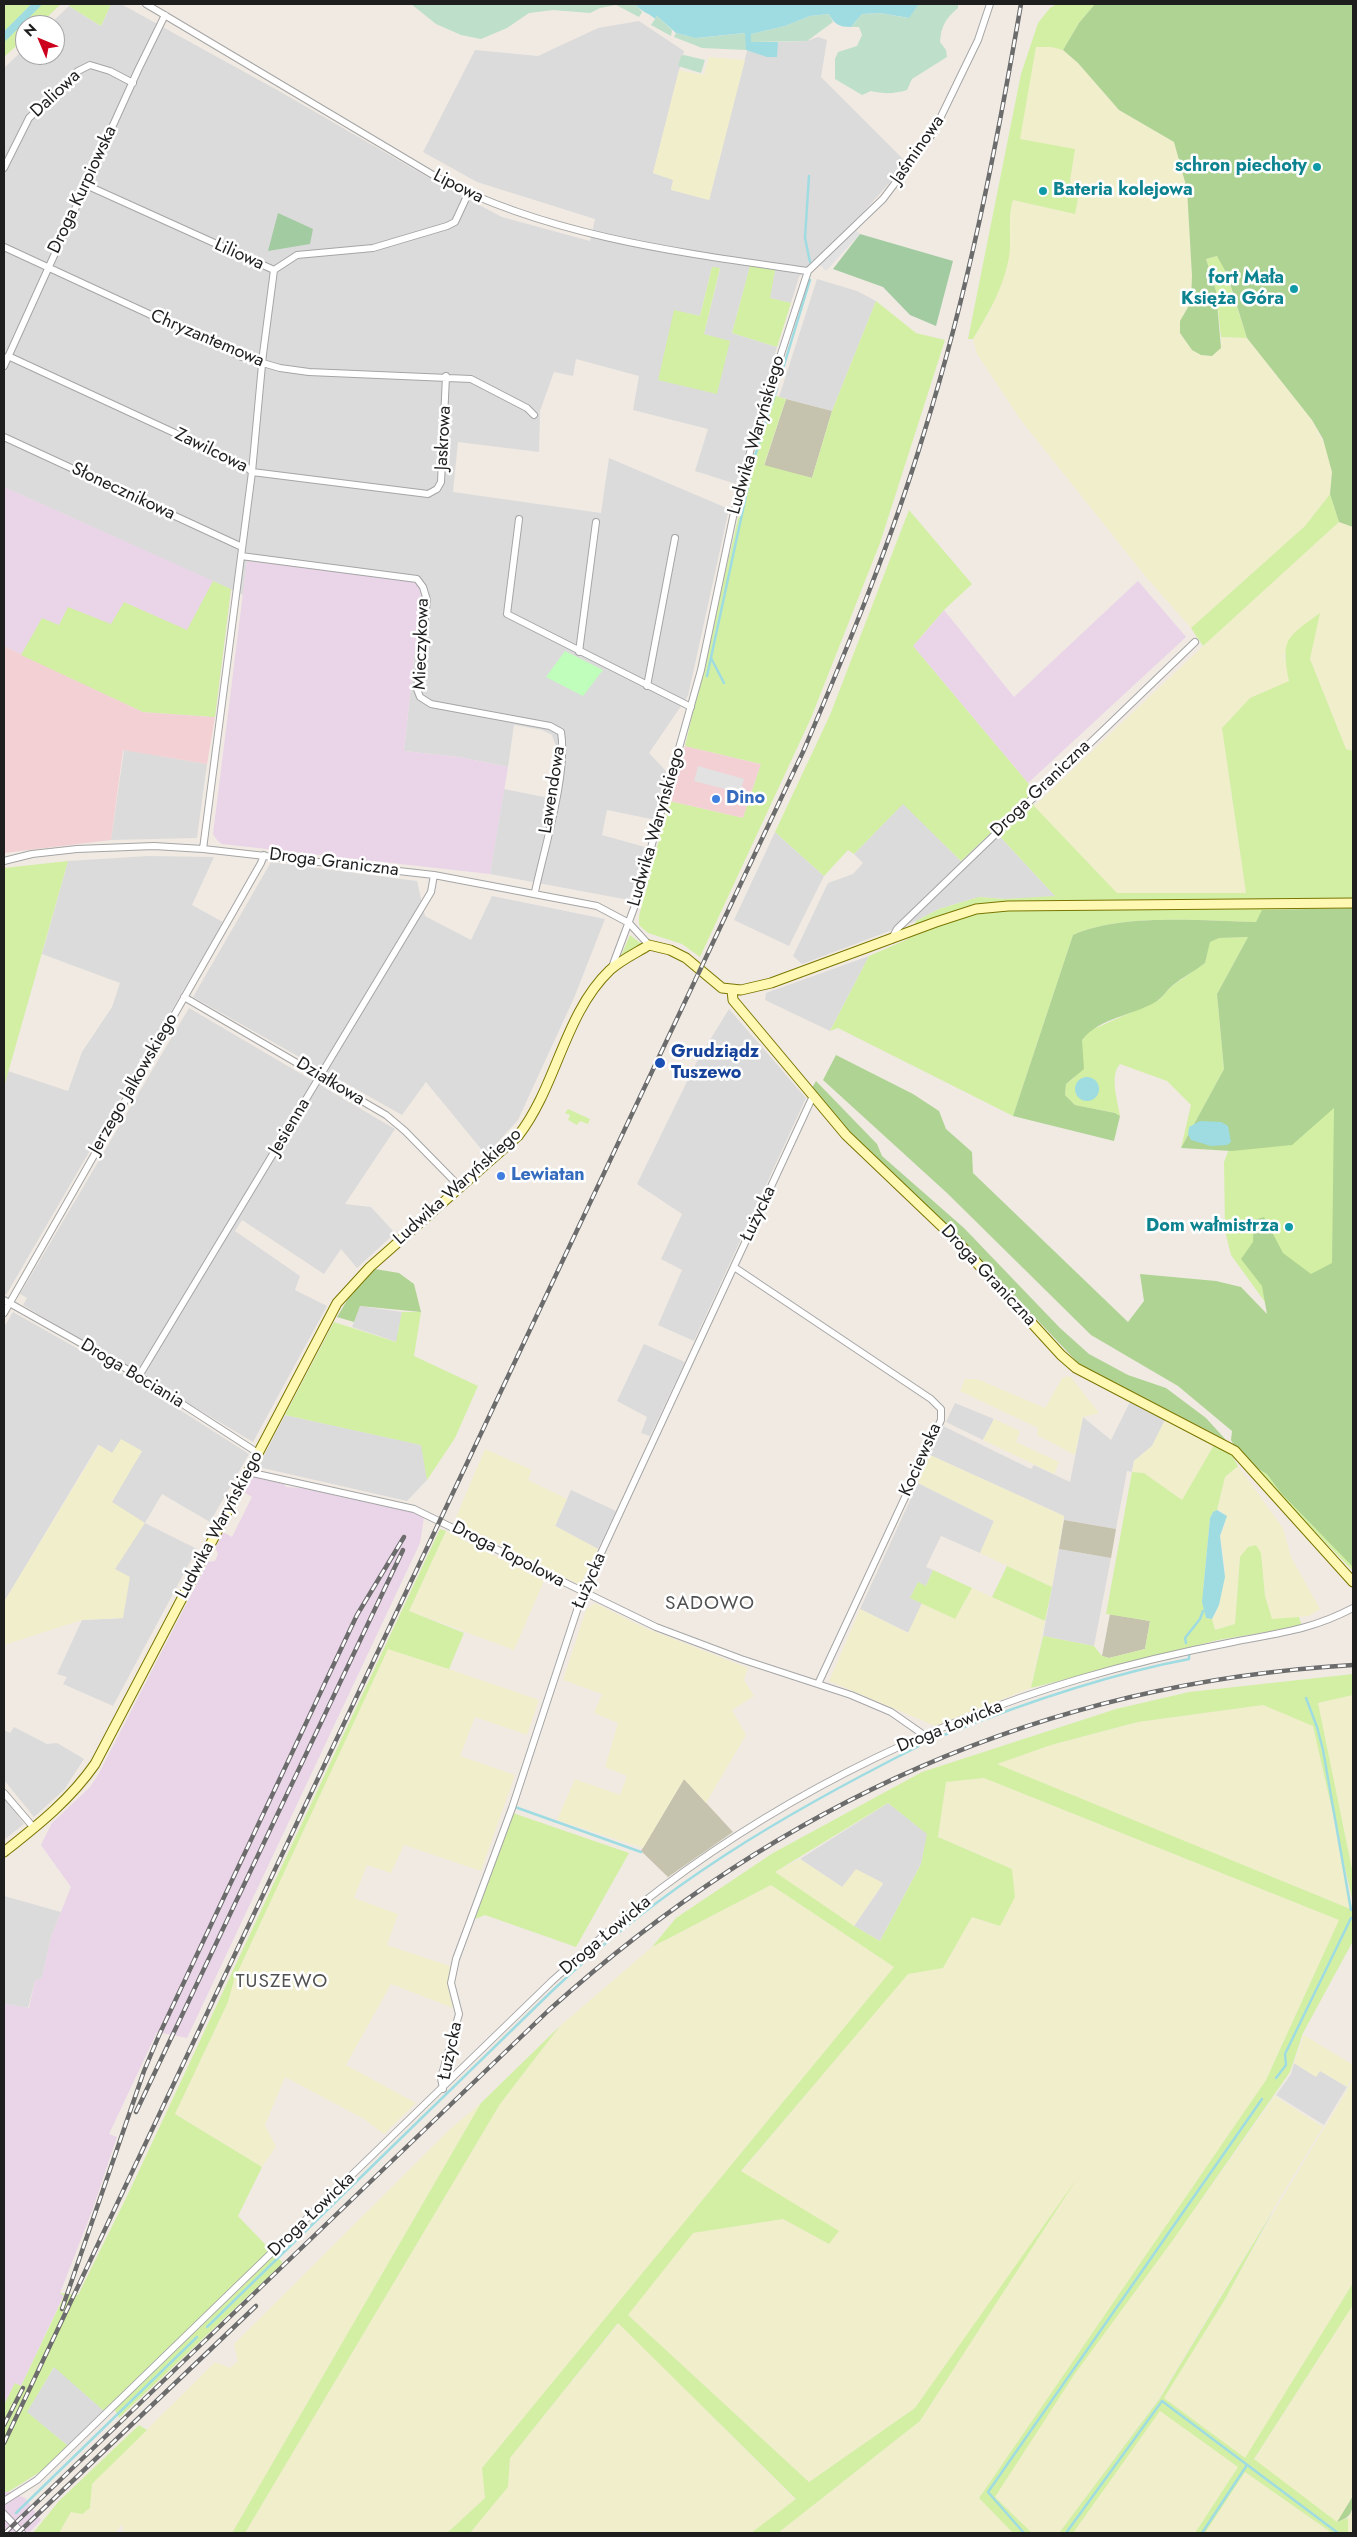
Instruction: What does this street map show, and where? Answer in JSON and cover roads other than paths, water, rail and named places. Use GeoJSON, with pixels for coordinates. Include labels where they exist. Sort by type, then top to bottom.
{"type":"FeatureCollection","features":[{"type":"Feature","properties":{"kind":"street","name":"Lipowa"},"geometry":{"type":"LineString","coordinates":[[146,4],[468,194],[561,226],[708,257],[808,271]]}},
{"type":"Feature","properties":{"kind":"street","name":"Jaśminowa"},"geometry":{"type":"LineString","coordinates":[[808,271],[883,199],[933,133],[978,40],[990,4]]}},
{"type":"Feature","properties":{"kind":"street","name":"Droga Kurpiowska"},"geometry":{"type":"LineString","coordinates":[[4,366],[165,15]]}},
{"type":"Feature","properties":{"kind":"street","name":"Daliowa"},"geometry":{"type":"LineString","coordinates":[[4,168],[29,118],[78,71],[90,65],[110,71],[133,83]]}},
{"type":"Feature","properties":{"kind":"street","name":"Liliowa"},"geometry":{"type":"LineString","coordinates":[[86,185],[274,270],[297,255],[373,248],[448,226],[455,222],[468,194]]}},
{"type":"Feature","properties":{"kind":"street","name":"Chryzantemowa"},"geometry":{"type":"LineString","coordinates":[[4,247],[242,357],[263,364],[309,372],[446,376],[471,379],[527,408],[534,414]]}},
{"type":"Feature","properties":{"kind":"street"},"geometry":{"type":"LineString","coordinates":[[203,849],[252,472],[274,270]]}},
{"type":"Feature","properties":{"kind":"street","name":"Ludwika Waryńskiego"},"geometry":{"type":"LineString","coordinates":[[4,1852],[72,1794],[95,1764],[336,1303],[370,1267],[504,1150],[530,1121],[580,1012],[590,995],[611,969],[629,924],[691,707],[738,500],[772,380],[808,271]]}},
{"type":"Feature","properties":{"kind":"street","name":"Zawilcowa"},"geometry":{"type":"LineString","coordinates":[[8,356],[244,465],[252,472],[428,494]]}},
{"type":"Feature","properties":{"kind":"street","name":"Jaskrowa"},"geometry":{"type":"LineString","coordinates":[[428,494],[437,489],[441,482],[446,376]]}},
{"type":"Feature","properties":{"kind":"street","name":"Słonecznikowa"},"geometry":{"type":"LineString","coordinates":[[4,437],[242,547]]}},
{"type":"Feature","properties":{"kind":"street"},"geometry":{"type":"LineString","coordinates":[[519,519],[507,614],[691,707]]}},
{"type":"Feature","properties":{"kind":"street"},"geometry":{"type":"LineString","coordinates":[[580,652],[596,522]]}},
{"type":"Feature","properties":{"kind":"street"},"geometry":{"type":"LineString","coordinates":[[647,686],[675,538]]}},
{"type":"Feature","properties":{"kind":"street","name":"Mieczykowa"},"geometry":{"type":"LineString","coordinates":[[241,556],[417,578],[423,586],[427,600],[417,689],[420,698],[431,704],[489,715]]}},
{"type":"Feature","properties":{"kind":"street","name":"Droga Graniczna"},"geometry":{"type":"LineString","coordinates":[[891,940],[904,922],[1195,642]]}},
{"type":"Feature","properties":{"kind":"street","name":"Lawendowa"},"geometry":{"type":"LineString","coordinates":[[489,715],[550,726],[561,732],[563,746],[559,777],[535,892]]}},
{"type":"Feature","properties":{"kind":"street","name":"Droga Graniczna"},"geometry":{"type":"LineString","coordinates":[[4,861],[32,854],[77,849],[154,846],[264,855],[434,875],[535,892],[597,906],[629,924],[649,945]]}},
{"type":"Feature","properties":{"kind":"street","name":"Jerzego Jalkowskiego"},"geometry":{"type":"LineString","coordinates":[[4,1313],[7,1301],[262,863],[264,855]]}},
{"type":"Feature","properties":{"kind":"street","name":"Jesienna"},"geometry":{"type":"LineString","coordinates":[[139,1376],[431,892],[434,875]]}},
{"type":"Feature","properties":{"kind":"street"},"geometry":{"type":"LineString","coordinates":[[611,969],[649,945],[670,950],[686,958],[717,985],[732,990],[771,983],[976,909],[1008,906],[1353,903]]}},
{"type":"Feature","properties":{"kind":"street","name":"Droga Graniczna"},"geometry":{"type":"LineString","coordinates":[[732,990],[733,1000],[846,1134],[955,1239],[1061,1355],[1076,1368],[1235,1451],[1353,1582]]}},
{"type":"Feature","properties":{"kind":"street","name":"Działkowa"},"geometry":{"type":"LineString","coordinates":[[184,997],[321,1076],[396,1123],[460,1187]]}},
{"type":"Feature","properties":{"kind":"street","name":"Łużycka"},"geometry":{"type":"LineString","coordinates":[[443,2089],[441,2078],[459,2014],[451,1983],[456,1959],[512,1808],[583,1592],[813,1096]]}},
{"type":"Feature","properties":{"kind":"street","name":"Kociewska"},"geometry":{"type":"LineString","coordinates":[[734,1267],[931,1399],[941,1409],[940,1422],[818,1684]]}},
{"type":"Feature","properties":{"kind":"street","name":"Droga Bociania"},"geometry":{"type":"LineString","coordinates":[[7,1301],[139,1376],[258,1453]]}},
{"type":"Feature","properties":{"kind":"street","name":"Droga Topolowa"},"geometry":{"type":"LineString","coordinates":[[248,1472],[414,1509],[673,1634],[818,1684],[891,1712],[924,1735]]}},
{"type":"Feature","properties":{"kind":"street","name":"Droga Łowicka"},"geometry":{"type":"LineString","coordinates":[[4,2501],[37,2480],[443,2089],[552,1981],[612,1928],[680,1876],[786,1806],[924,1735],[1067,1683],[1121,1667],[1311,1628],[1353,1608]]}},
{"type":"Feature","properties":{"kind":"street"},"geometry":{"type":"LineString","coordinates":[[4,1793],[34,1828]]}},
{"type":"Feature","properties":{"kind":"street"},"geometry":{"type":"LineString","coordinates":[[4,2514],[22,2533]]}},
{"type":"Feature","properties":{"kind":"water"},"geometry":{"type":"Polygon","coordinates":[[[635,4],[919,4],[909,18],[880,13],[862,14],[851,27],[847,27],[837,24],[829,14],[810,16],[785,26],[751,34],[751,42],[778,42],[777,57],[767,57],[746,50],[745,33],[696,38],[676,33],[657,16],[655,19],[635,4]]]}},
{"type":"Feature","properties":{"kind":"water"},"geometry":{"type":"Polygon","coordinates":[[[1087,1077],[1092,1078],[1098,1084],[1098,1094],[1092,1100],[1087,1101],[1082,1100],[1076,1094],[1075,1089],[1076,1084],[1082,1078],[1087,1077]]]}},
{"type":"Feature","properties":{"kind":"water"},"geometry":{"type":"Polygon","coordinates":[[[1200,1121],[1221,1122],[1228,1126],[1231,1142],[1227,1145],[1211,1146],[1191,1140],[1188,1134],[1189,1127],[1200,1121]]]}},
{"type":"Feature","properties":{"kind":"water"},"geometry":{"type":"Polygon","coordinates":[[[1217,1510],[1227,1516],[1220,1536],[1225,1577],[1219,1605],[1212,1619],[1206,1618],[1202,1602],[1210,1518],[1213,1512],[1217,1510]]]}},
{"type":"Feature","properties":{"kind":"waterway"},"geometry":{"type":"LineString","coordinates":[[4,37],[37,4]]}},
{"type":"Feature","properties":{"kind":"waterway"},"geometry":{"type":"LineString","coordinates":[[809,176],[805,238],[810,262]]}},
{"type":"Feature","properties":{"kind":"waterway"},"geometry":{"type":"LineString","coordinates":[[781,375],[810,280]]}},
{"type":"Feature","properties":{"kind":"waterway"},"geometry":{"type":"LineString","coordinates":[[754,459],[777,388]]}},
{"type":"Feature","properties":{"kind":"waterway"},"geometry":{"type":"LineString","coordinates":[[707,676],[750,477]]}},
{"type":"Feature","properties":{"kind":"waterway"},"geometry":{"type":"LineString","coordinates":[[711,658],[724,683]]}},
{"type":"Feature","properties":{"kind":"waterway"},"geometry":{"type":"LineString","coordinates":[[1186,1643],[1185,1638],[1200,1619],[1203,1611]]}},
{"type":"Feature","properties":{"kind":"waterway"},"geometry":{"type":"LineString","coordinates":[[944,1735],[1065,1691],[1127,1673],[1189,1659],[1189,1654]]}},
{"type":"Feature","properties":{"kind":"waterway"},"geometry":{"type":"LineString","coordinates":[[1306,1698],[1323,1750],[1351,1910]]}},
{"type":"Feature","properties":{"kind":"waterway"},"geometry":{"type":"LineString","coordinates":[[207,2327],[551,1992],[636,1918],[681,1885],[772,1826],[819,1798],[919,1746]]}},
{"type":"Feature","properties":{"kind":"waterway"},"geometry":{"type":"LineString","coordinates":[[515,1807],[641,1852]]}},
{"type":"Feature","properties":{"kind":"waterway"},"geometry":{"type":"LineString","coordinates":[[1276,2078],[1286,2065],[1285,2054],[1351,1918]]}},
{"type":"Feature","properties":{"kind":"waterway"},"geometry":{"type":"LineString","coordinates":[[1024,2533],[988,2492],[1262,2099]]}},
{"type":"Feature","properties":{"kind":"waterway"},"geometry":{"type":"LineString","coordinates":[[16,2513],[197,2337]]}},
{"type":"Feature","properties":{"kind":"waterway"},"geometry":{"type":"LineString","coordinates":[[1066,2533],[1162,2401],[1338,2533]]}},
{"type":"Feature","properties":{"kind":"waterway"},"geometry":{"type":"LineString","coordinates":[[1202,2533],[1247,2465]]}},
{"type":"Feature","properties":{"kind":"railway"},"geometry":{"type":"LineString","coordinates":[[4,2443],[803,752],[836,673],[898,514],[940,380],[980,220],[1021,4]]}},
{"type":"Feature","properties":{"kind":"railway"},"geometry":{"type":"LineString","coordinates":[[62,2309],[144,2071],[160,2033],[357,1615],[404,1537]]}},
{"type":"Feature","properties":{"kind":"railway"},"geometry":{"type":"LineString","coordinates":[[136,2112],[403,1550]]}},
{"type":"Feature","properties":{"kind":"railway"},"geometry":{"type":"LineString","coordinates":[[5,2533],[549,2010],[637,1936],[728,1871],[823,1815],[921,1767],[1023,1727],[1129,1697],[1239,1677],[1353,1665]]}},
{"type":"Feature","properties":{"kind":"railway"},"geometry":{"type":"LineString","coordinates":[[18,2533],[256,2306]]}},
{"type":"Feature","properties":{"kind":"railway"},"geometry":{"type":"LineString","coordinates":[[4,2425],[23,2388]]}},
{"type":"Feature","properties":{"kind":"place","name":"schron piechoty"},"geometry":{"type":"Point","coordinates":[1317,167]}},
{"type":"Feature","properties":{"kind":"place","name":"Bateria kolejowa"},"geometry":{"type":"Point","coordinates":[1043,191]}},
{"type":"Feature","properties":{"kind":"place","name":"fort Mała Księża Góra"},"geometry":{"type":"Point","coordinates":[1294,289]}},
{"type":"Feature","properties":{"kind":"place","name":"Dino"},"geometry":{"type":"Point","coordinates":[716,799]}},
{"type":"Feature","properties":{"kind":"place","name":"Grudziądz Tuszewo"},"geometry":{"type":"Point","coordinates":[660,1063]}},
{"type":"Feature","properties":{"kind":"place","name":"Lewiatan"},"geometry":{"type":"Point","coordinates":[501,1176]}},
{"type":"Feature","properties":{"kind":"place","name":"Dom wałmistrza"},"geometry":{"type":"Point","coordinates":[1289,1227]}},
{"type":"Feature","properties":{"kind":"district","name":"SADOWO"},"geometry":{"type":"Point","coordinates":[710,1604]}},
{"type":"Feature","properties":{"kind":"district","name":"TUSZEWO"},"geometry":{"type":"Point","coordinates":[282,1982]}}]}
